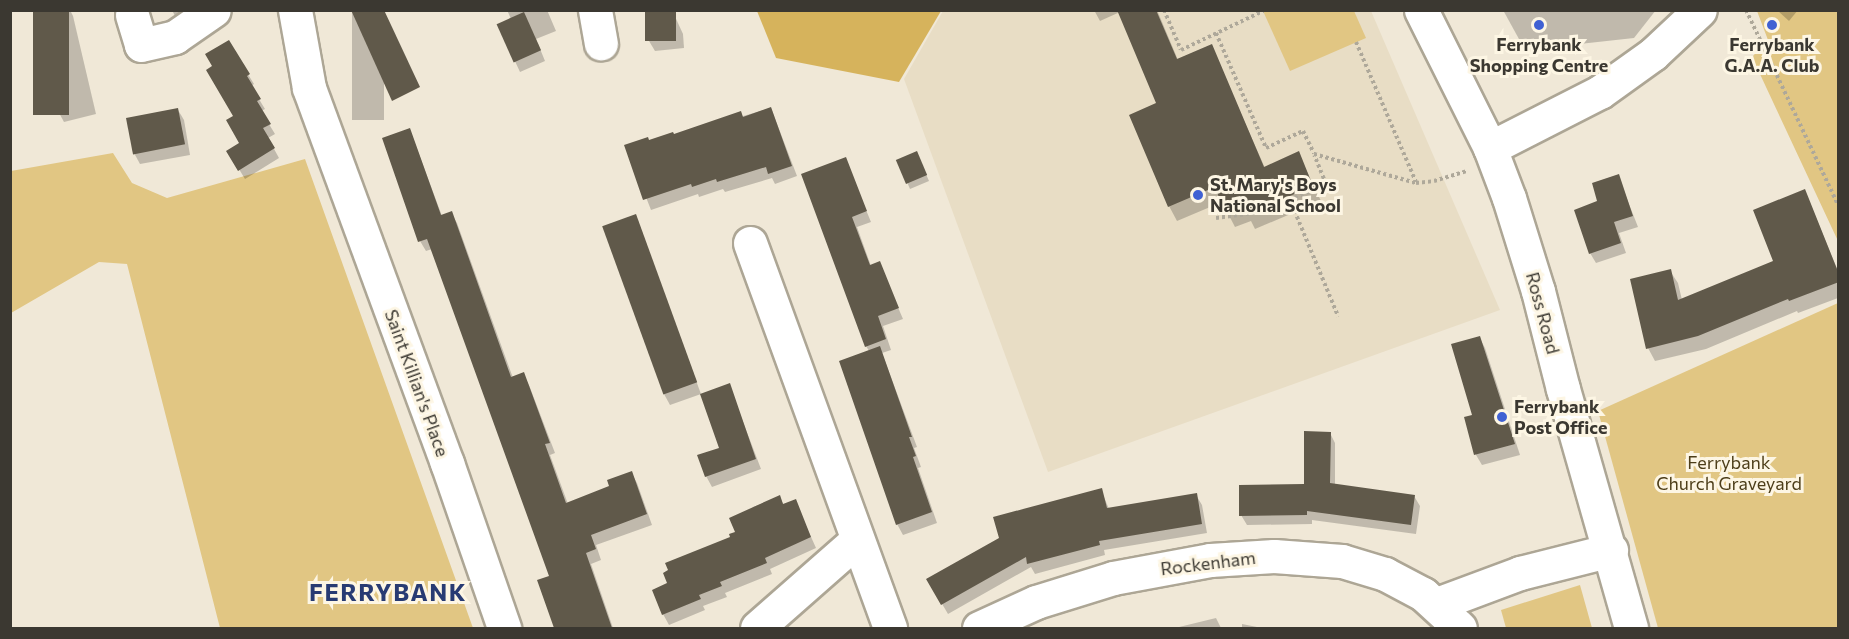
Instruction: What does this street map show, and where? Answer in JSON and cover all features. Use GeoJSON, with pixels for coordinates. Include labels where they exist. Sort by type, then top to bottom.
{"type":"FeatureCollection","features":[{"type":"Feature","properties":{"kind":"street"},"geometry":{"type":"LineString","coordinates":[[132,15],[141,45],[175,37],[214,10]]}},
{"type":"Feature","properties":{"kind":"street","name":"Saint Killian's Place"},"geometry":{"type":"LineString","coordinates":[[296,10],[309,88],[504,628]]}},
{"type":"Feature","properties":{"kind":"street"},"geometry":{"type":"LineString","coordinates":[[595,10],[601,43]]}},
{"type":"Feature","properties":{"kind":"street","name":"Ross Road"},"geometry":{"type":"LineString","coordinates":[[1421,10],[1493,154],[1523,241],[1631,628]]}},
{"type":"Feature","properties":{"kind":"street"},"geometry":{"type":"LineString","coordinates":[[1493,154],[1600,92],[1653,54],[1700,10]]}},
{"type":"Feature","properties":{"kind":"street"},"geometry":{"type":"LineString","coordinates":[[750,243],[890,628]]}},
{"type":"Feature","properties":{"kind":"street"},"geometry":{"type":"LineString","coordinates":[[757,628],[857,540]]}},
{"type":"Feature","properties":{"kind":"street"},"geometry":{"type":"LineString","coordinates":[[1437,604],[1520,573],[1611,550]]}},
{"type":"Feature","properties":{"kind":"street","name":"Rockenham"},"geometry":{"type":"LineString","coordinates":[[979,628],[1036,602],[1104,581],[1186,564],[1251,557],[1298,556],[1342,561],[1385,574],[1437,604],[1460,628]]}},
{"type":"Feature","properties":{"kind":"path"},"geometry":{"type":"LineString","coordinates":[[1164,10],[1181,50],[1263,11]]}},
{"type":"Feature","properties":{"kind":"path"},"geometry":{"type":"LineString","coordinates":[[1746,10],[1839,205]]}},
{"type":"Feature","properties":{"kind":"path"},"geometry":{"type":"LineString","coordinates":[[1216,33],[1266,148],[1303,131],[1326,184],[1262,212],[1216,218]]}},
{"type":"Feature","properties":{"kind":"path"},"geometry":{"type":"LineString","coordinates":[[1356,42],[1416,183]]}},
{"type":"Feature","properties":{"kind":"path"},"geometry":{"type":"LineString","coordinates":[[1314,154],[1416,183],[1450,177],[1493,154]]}},
{"type":"Feature","properties":{"kind":"path"},"geometry":{"type":"LineString","coordinates":[[1290,200],[1338,316]]}},
{"type":"Feature","properties":{"kind":"shaded area"},"geometry":{"type":"Polygon","coordinates":[[[757,11],[941,11],[899,82],[776,58],[757,11]]]}},
{"type":"Feature","properties":{"kind":"shaded area","name":"St. Mary's Boys National School"},"geometry":{"type":"Polygon","coordinates":[[[943,11],[1371,11],[1500,310],[1048,472],[904,79],[943,11]]]}},
{"type":"Feature","properties":{"kind":"green space"},"geometry":{"type":"Polygon","coordinates":[[[1263,11],[1354,11],[1366,38],[1290,71],[1263,11]]]}},
{"type":"Feature","properties":{"kind":"green space"},"geometry":{"type":"Polygon","coordinates":[[[1757,11],[1838,11],[1838,241],[1752,57],[1768,40],[1757,11]]]}},
{"type":"Feature","properties":{"kind":"green space"},"geometry":{"type":"Polygon","coordinates":[[[113,153],[132,183],[167,198],[305,159],[473,628],[220,628],[127,264],[99,262],[11,313],[11,171],[113,153]]]}},
{"type":"Feature","properties":{"kind":"green space","name":"Ferrybank Church Graveyard"},"geometry":{"type":"Polygon","coordinates":[[[1838,303],[1838,628],[1658,628],[1598,411],[1838,303]]]}},
{"type":"Feature","properties":{"kind":"green space"},"geometry":{"type":"Polygon","coordinates":[[[1580,585],[1592,628],[1506,628],[1501,610],[1580,585]]]}},
{"type":"Feature","properties":{"kind":"building"},"geometry":{"type":"Polygon","coordinates":[[[33,10],[69,10],[69,115],[33,115],[33,10]]]}},
{"type":"Feature","properties":{"kind":"building"},"geometry":{"type":"Polygon","coordinates":[[[351,10],[384,10],[420,87],[392,101],[351,10]]]}},
{"type":"Feature","properties":{"kind":"building"},"geometry":{"type":"Polygon","coordinates":[[[645,10],[676,10],[676,41],[645,41],[645,10]]]}},
{"type":"Feature","properties":{"kind":"building"},"geometry":{"type":"Polygon","coordinates":[[[1117,10],[1156,10],[1177,59],[1212,44],[1264,167],[1299,151],[1313,186],[1246,215],[1242,206],[1225,213],[1215,187],[1168,207],[1129,115],[1156,103],[1117,10]]]}},
{"type":"Feature","properties":{"kind":"building"},"geometry":{"type":"Polygon","coordinates":[[[524,12],[541,50],[514,63],[497,24],[524,12]]]}},
{"type":"Feature","properties":{"kind":"building"},"geometry":{"type":"Polygon","coordinates":[[[229,40],[250,74],[247,76],[261,99],[257,101],[271,124],[263,128],[275,148],[238,171],[226,151],[239,143],[226,120],[233,116],[206,70],[212,66],[205,54],[229,40]]]}},
{"type":"Feature","properties":{"kind":"building"},"geometry":{"type":"Polygon","coordinates":[[[771,107],[792,166],[768,174],[766,167],[717,182],[716,179],[692,187],[691,184],[643,200],[624,145],[648,137],[649,140],[673,132],[674,134],[741,111],[743,117],[771,107]]]}},
{"type":"Feature","properties":{"kind":"building"},"geometry":{"type":"Polygon","coordinates":[[[178,108],[185,144],[133,154],[126,118],[178,108]]]}},
{"type":"Feature","properties":{"kind":"building"},"geometry":{"type":"Polygon","coordinates":[[[410,128],[441,215],[452,211],[511,377],[524,372],[550,443],[545,444],[566,503],[609,486],[607,480],[632,471],[647,514],[591,535],[596,549],[586,553],[612,628],[554,628],[537,580],[549,576],[427,239],[418,242],[382,138],[410,128]]]}},
{"type":"Feature","properties":{"kind":"building"},"geometry":{"type":"Polygon","coordinates":[[[917,151],[927,175],[906,184],[896,160],[917,151]]]}},
{"type":"Feature","properties":{"kind":"building"},"geometry":{"type":"Polygon","coordinates":[[[846,157],[867,211],[852,217],[870,265],[880,261],[899,308],[878,316],[886,339],[865,347],[801,174],[846,157]]]}},
{"type":"Feature","properties":{"kind":"building"},"geometry":{"type":"Polygon","coordinates":[[[1619,174],[1633,216],[1614,222],[1621,243],[1589,254],[1574,210],[1597,201],[1592,183],[1619,174]]]}},
{"type":"Feature","properties":{"kind":"building"},"geometry":{"type":"Polygon","coordinates":[[[1805,189],[1839,274],[1839,282],[1789,301],[1788,299],[1698,336],[1646,349],[1630,279],[1671,269],[1678,300],[1773,261],[1753,210],[1805,189]]]}},
{"type":"Feature","properties":{"kind":"building"},"geometry":{"type":"Polygon","coordinates":[[[636,214],[697,382],[663,395],[602,226],[636,214]]]}},
{"type":"Feature","properties":{"kind":"building"},"geometry":{"type":"Polygon","coordinates":[[[1480,336],[1515,444],[1474,455],[1464,417],[1472,415],[1451,344],[1480,336]]]}},
{"type":"Feature","properties":{"kind":"building"},"geometry":{"type":"Polygon","coordinates":[[[880,346],[912,437],[909,437],[916,456],[913,457],[932,512],[896,525],[839,361],[880,346]]]}},
{"type":"Feature","properties":{"kind":"building"},"geometry":{"type":"Polygon","coordinates":[[[730,383],[756,459],[705,477],[697,455],[719,448],[700,394],[730,383]]]}},
{"type":"Feature","properties":{"kind":"building"},"geometry":{"type":"Polygon","coordinates":[[[1304,431],[1331,432],[1330,483],[1415,495],[1411,525],[1307,511],[1307,515],[1239,516],[1239,485],[1304,484],[1304,431]]]}},
{"type":"Feature","properties":{"kind":"building"},"geometry":{"type":"Polygon","coordinates":[[[1102,488],[1107,508],[1197,493],[1202,524],[1099,541],[1100,545],[1027,564],[1026,557],[941,605],[926,579],[999,538],[993,517],[1102,488]]]}},
{"type":"Feature","properties":{"kind":"building"},"geometry":{"type":"Polygon","coordinates":[[[780,495],[783,504],[796,499],[811,537],[765,558],[767,563],[720,582],[722,586],[699,595],[701,599],[662,615],[652,590],[667,583],[663,573],[668,570],[665,563],[730,537],[729,534],[735,532],[729,518],[780,495]]]}},
{"type":"Feature","properties":{"kind":"place","name":"Ferrybank Shopping Centre"},"geometry":{"type":"Point","coordinates":[1539,25]}},
{"type":"Feature","properties":{"kind":"place","name":"Ferrybank G.A.A. Club"},"geometry":{"type":"Point","coordinates":[1772,25]}},
{"type":"Feature","properties":{"kind":"place","name":"St. Mary's Boys National School"},"geometry":{"type":"Point","coordinates":[1198,195]}},
{"type":"Feature","properties":{"kind":"place","name":"Ferrybank Post Office"},"geometry":{"type":"Point","coordinates":[1502,417]}},
{"type":"Feature","properties":{"kind":"district","name":"FERRYBANK"},"geometry":{"type":"Point","coordinates":[388,592]}}]}
